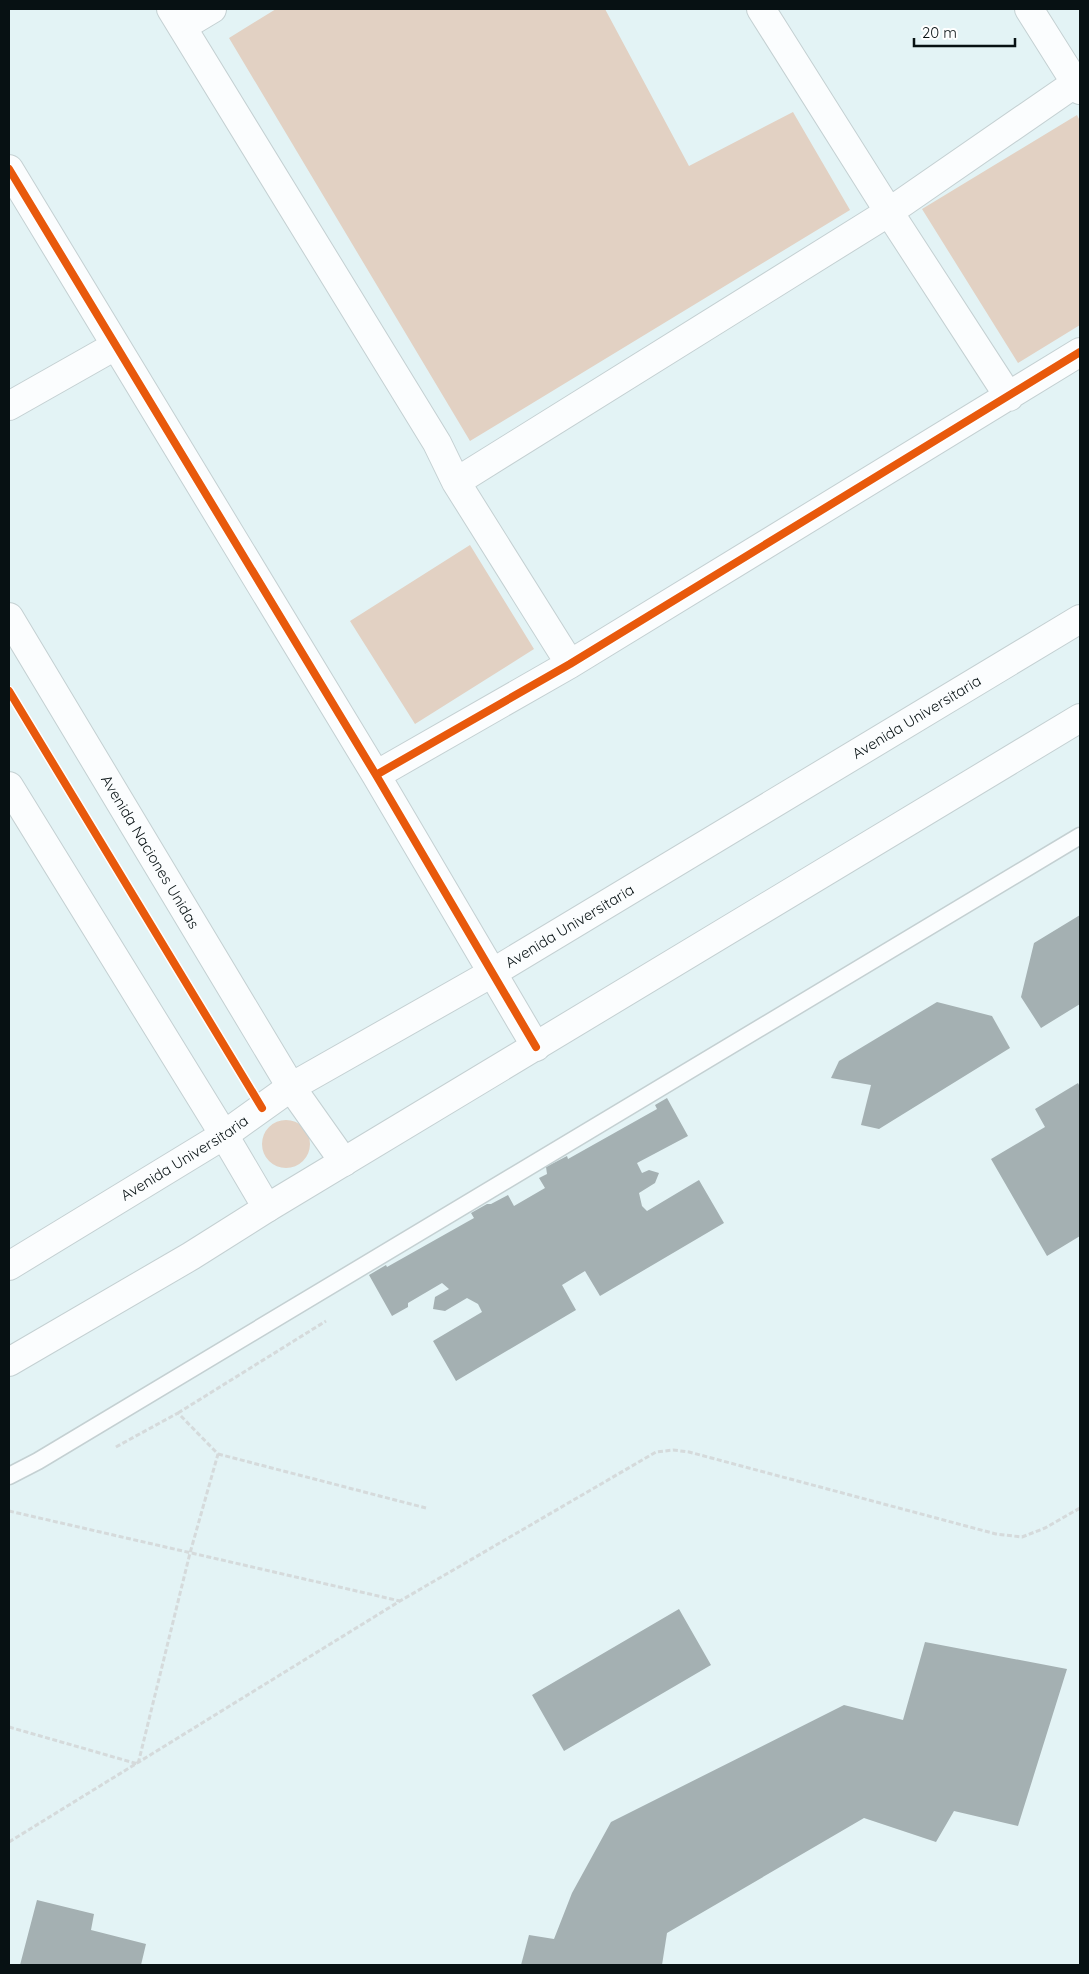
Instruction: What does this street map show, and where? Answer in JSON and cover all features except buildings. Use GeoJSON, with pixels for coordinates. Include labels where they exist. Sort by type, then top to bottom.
{"type":"FeatureCollection","features":[{"type":"Feature","properties":{"kind":"street"},"geometry":{"type":"LineString","coordinates":[[212,9],[177,18],[438,443],[456,482],[570,664]]}},
{"type":"Feature","properties":{"kind":"street"},"geometry":{"type":"LineString","coordinates":[[761,9],[1009,397]]}},
{"type":"Feature","properties":{"kind":"street"},"geometry":{"type":"LineString","coordinates":[[456,482],[889,212],[1079,85],[1029,9]]}},
{"type":"Feature","properties":{"kind":"street"},"geometry":{"type":"LineString","coordinates":[[9,169],[376,775],[536,1047]]}},
{"type":"Feature","properties":{"kind":"street"},"geometry":{"type":"LineString","coordinates":[[9,406],[115,346]]}},
{"type":"Feature","properties":{"kind":"street"},"geometry":{"type":"LineString","coordinates":[[376,775],[570,664],[1080,352]]}},
{"type":"Feature","properties":{"kind":"street","name":"Avenida Naciones Unidas"},"geometry":{"type":"LineString","coordinates":[[9,616],[291,1087],[344,1162]]}},
{"type":"Feature","properties":{"kind":"street","name":"Avenida Universitaria"},"geometry":{"type":"LineString","coordinates":[[9,1266],[224,1135],[291,1087],[492,973],[1080,619]]}},
{"type":"Feature","properties":{"kind":"street"},"geometry":{"type":"LineString","coordinates":[[9,1362],[191,1256],[267,1208],[1080,718]]}},
{"type":"Feature","properties":{"kind":"street"},"geometry":{"type":"LineString","coordinates":[[9,786],[267,1208]]}},
{"type":"Feature","properties":{"kind":"lane"},"geometry":{"type":"LineString","coordinates":[[9,1476],[65,1445],[1080,836]]}},
{"type":"Feature","properties":{"kind":"path"},"geometry":{"type":"LineString","coordinates":[[110,1450],[178,1413],[326,1321]]}},
{"type":"Feature","properties":{"kind":"path"},"geometry":{"type":"LineString","coordinates":[[178,1413],[218,1454],[426,1508]]}},
{"type":"Feature","properties":{"kind":"path"},"geometry":{"type":"LineString","coordinates":[[9,1842],[400,1601],[656,1452],[673,1450],[689,1452],[996,1534],[1022,1537],[1045,1528],[1080,1508]]}},
{"type":"Feature","properties":{"kind":"path"},"geometry":{"type":"LineString","coordinates":[[138,1764],[190,1553],[218,1454]]}},
{"type":"Feature","properties":{"kind":"path"},"geometry":{"type":"LineString","coordinates":[[9,1512],[400,1601]]}},
{"type":"Feature","properties":{"kind":"path"},"geometry":{"type":"LineString","coordinates":[[9,1727],[138,1764]]}},
{"type":"Feature","properties":{"kind":"shaded area"},"geometry":{"type":"Polygon","coordinates":[[[276,9],[605,9],[689,166],[793,112],[850,210],[470,441],[229,38],[276,9]]]}},
{"type":"Feature","properties":{"kind":"shaded area"},"geometry":{"type":"Polygon","coordinates":[[[1077,115],[1080,121],[1080,325],[1018,363],[922,209],[1077,115]]]}},
{"type":"Feature","properties":{"kind":"shaded area"},"geometry":{"type":"Polygon","coordinates":[[[470,545],[534,649],[415,724],[350,621],[470,545]]]}},
{"type":"Feature","properties":{"kind":"shaded area"},"geometry":{"type":"Polygon","coordinates":[[[286,1120],[295,1122],[303,1127],[308,1135],[310,1144],[308,1153],[303,1161],[295,1166],[286,1168],[277,1166],[269,1161],[264,1153],[262,1144],[264,1135],[269,1127],[277,1122],[286,1120]]]}},
{"type":"Feature","properties":{"kind":"cycle path"},"geometry":{"type":"LineString","coordinates":[[9,169],[376,775],[536,1047]]}},
{"type":"Feature","properties":{"kind":"cycle path"},"geometry":{"type":"LineString","coordinates":[[376,775],[570,664],[1080,352]]}},
{"type":"Feature","properties":{"kind":"cycle path"},"geometry":{"type":"LineString","coordinates":[[9,691],[262,1108]]}}]}
